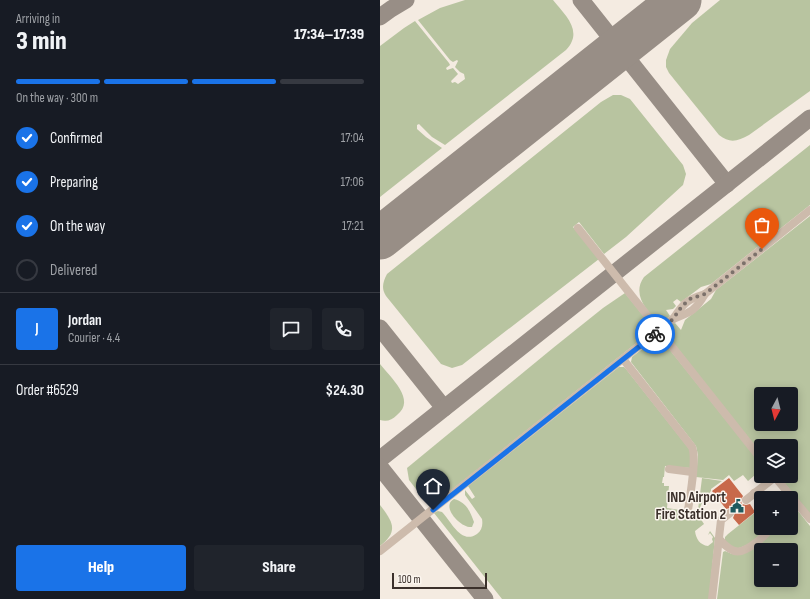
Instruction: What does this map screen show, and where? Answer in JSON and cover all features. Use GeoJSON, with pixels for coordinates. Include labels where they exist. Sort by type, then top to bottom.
{"type":"FeatureCollection","features":[{"type":"Feature","properties":{"kind":"lane"},"geometry":{"type":"LineString","coordinates":[[380,552],[673,319],[690,313],[698,307],[705,294],[810,210]]}},
{"type":"Feature","properties":{"kind":"lane"},"geometry":{"type":"LineString","coordinates":[[578,228],[754,450]]}},
{"type":"Feature","properties":{"kind":"lane"},"geometry":{"type":"LineString","coordinates":[[623,359],[692,447],[694,455],[688,510]]}},
{"type":"Feature","properties":{"kind":"lane"},"geometry":{"type":"LineString","coordinates":[[673,479],[672,470],[692,472]]}},
{"type":"Feature","properties":{"kind":"lane"},"geometry":{"type":"LineString","coordinates":[[756,491],[766,483]]}},
{"type":"Feature","properties":{"kind":"lane"},"geometry":{"type":"LineString","coordinates":[[781,483],[810,519]]}},
{"type":"Feature","properties":{"kind":"lane"},"geometry":{"type":"LineString","coordinates":[[746,500],[754,493]]}},
{"type":"Feature","properties":{"kind":"lane"},"geometry":{"type":"LineString","coordinates":[[712,599],[720,540],[721,520],[730,513]]}},
{"type":"Feature","properties":{"kind":"lane"},"geometry":{"type":"LineString","coordinates":[[720,540],[726,548],[737,552],[743,551],[765,535]]}},
{"type":"Feature","properties":{"kind":"green space"},"geometry":{"type":"Polygon","coordinates":[[[465,0],[553,0],[571,24],[573,36],[571,43],[566,50],[445,145],[432,137],[419,124],[417,125],[417,129],[442,148],[380,197],[380,46],[415,21],[449,63],[450,65],[446,68],[447,70],[453,68],[458,74],[451,81],[452,83],[455,82],[458,84],[465,79],[464,74],[455,67],[458,61],[453,62],[450,60],[418,20],[440,8],[465,0]]]}},
{"type":"Feature","properties":{"kind":"green space"},"geometry":{"type":"Polygon","coordinates":[[[720,0],[810,0],[810,91],[749,135],[734,141],[727,140],[719,135],[669,73],[666,67],[666,60],[670,49],[692,23],[720,0]]]}},
{"type":"Feature","properties":{"kind":"green space"},"geometry":{"type":"Polygon","coordinates":[[[613,95],[621,95],[630,99],[683,165],[686,174],[683,185],[626,237],[604,254],[579,222],[573,227],[599,259],[462,365],[452,368],[441,364],[386,296],[383,290],[383,285],[387,274],[601,102],[613,95]]]}},
{"type":"Feature","properties":{"kind":"green space"},"geometry":{"type":"Polygon","coordinates":[[[810,145],[810,205],[711,284],[701,287],[681,302],[677,299],[673,302],[676,306],[673,309],[666,310],[670,316],[659,325],[642,302],[640,296],[640,284],[644,277],[810,145]]]}},
{"type":"Feature","properties":{"kind":"green space"},"geometry":{"type":"Polygon","coordinates":[[[810,216],[810,515],[798,500],[798,491],[791,491],[785,483],[798,483],[798,439],[754,439],[754,445],[667,335],[669,328],[675,323],[681,330],[685,320],[711,299],[716,290],[810,216]]]}},
{"type":"Feature","properties":{"kind":"green space"},"geometry":{"type":"Polygon","coordinates":[[[625,293],[649,323],[649,333],[430,507],[409,480],[407,468],[553,348],[603,308],[625,293]]]}},
{"type":"Feature","properties":{"kind":"green space"},"geometry":{"type":"Polygon","coordinates":[[[655,339],[662,340],[754,455],[754,476],[748,481],[743,475],[734,481],[729,475],[723,480],[696,477],[698,455],[696,446],[631,362],[632,357],[655,339]]]}},
{"type":"Feature","properties":{"kind":"green space"},"geometry":{"type":"Polygon","coordinates":[[[380,364],[400,389],[404,403],[402,409],[397,415],[387,421],[380,420],[380,364]]]}},
{"type":"Feature","properties":{"kind":"green space"},"geometry":{"type":"Polygon","coordinates":[[[619,367],[624,367],[626,369],[690,450],[690,468],[665,466],[662,483],[664,483],[664,486],[669,486],[667,508],[680,510],[679,516],[697,518],[702,478],[722,481],[711,489],[702,503],[699,511],[704,524],[695,531],[696,537],[705,545],[708,546],[713,542],[713,537],[710,533],[708,535],[710,531],[715,538],[709,599],[502,599],[434,513],[438,511],[442,512],[461,534],[471,537],[477,534],[482,527],[482,519],[465,495],[465,490],[472,499],[475,497],[468,486],[619,367]]]}},
{"type":"Feature","properties":{"kind":"green space"},"geometry":{"type":"Polygon","coordinates":[[[454,499],[462,502],[469,511],[474,522],[472,527],[467,527],[458,521],[454,516],[449,507],[450,502],[454,499]]]}},
{"type":"Feature","properties":{"kind":"green space"},"geometry":{"type":"Polygon","coordinates":[[[380,505],[391,521],[392,531],[386,541],[380,546],[380,505]]]}},
{"type":"Feature","properties":{"kind":"green space"},"geometry":{"type":"Polygon","coordinates":[[[798,511],[810,526],[810,599],[717,599],[723,552],[725,551],[732,554],[762,535],[798,535],[798,511]]]}},
{"type":"Feature","properties":{"kind":"green space"},"geometry":{"type":"Polygon","coordinates":[[[754,513],[754,535],[759,535],[756,538],[748,544],[735,549],[725,541],[725,537],[754,513]]]}},
{"type":"Feature","properties":{"kind":"building","name":"IND Airport Fire Station 2"},"geometry":{"type":"Polygon","coordinates":[[[729,478],[743,496],[741,500],[742,504],[750,504],[754,513],[739,525],[733,518],[735,513],[734,509],[726,509],[712,491],[729,478]]]}},
{"type":"Feature","properties":{"kind":"taxiway"},"geometry":{"type":"LineString","coordinates":[[380,17],[406,0]]}},
{"type":"Feature","properties":{"kind":"taxiway"},"geometry":{"type":"LineString","coordinates":[[581,0],[727,184]]}},
{"type":"Feature","properties":{"kind":"taxiway"},"geometry":{"type":"LineString","coordinates":[[380,459],[810,118]]}},
{"type":"Feature","properties":{"kind":"taxiway"},"geometry":{"type":"LineString","coordinates":[[380,328],[444,408]]}},
{"type":"Feature","properties":{"kind":"taxiway"},"geometry":{"type":"LineString","coordinates":[[380,467],[485,599]]}},
{"type":"Feature","properties":{"kind":"runway"},"geometry":{"type":"LineString","coordinates":[[380,238],[680,0]]}},
{"type":"Feature","properties":{"kind":"way so far"},"geometry":{"type":"LineString","coordinates":[[655,334],[673,319],[682,306],[690,299],[705,294],[762,249]]}},
{"type":"Feature","properties":{"kind":"place","name":"IND Airport Fire Station 2"},"geometry":{"type":"Point","coordinates":[737,506]}},
{"type":"Feature","properties":{"kind":"route"},"geometry":{"type":"LineString","coordinates":[[433,510],[655,334]]}}]}
